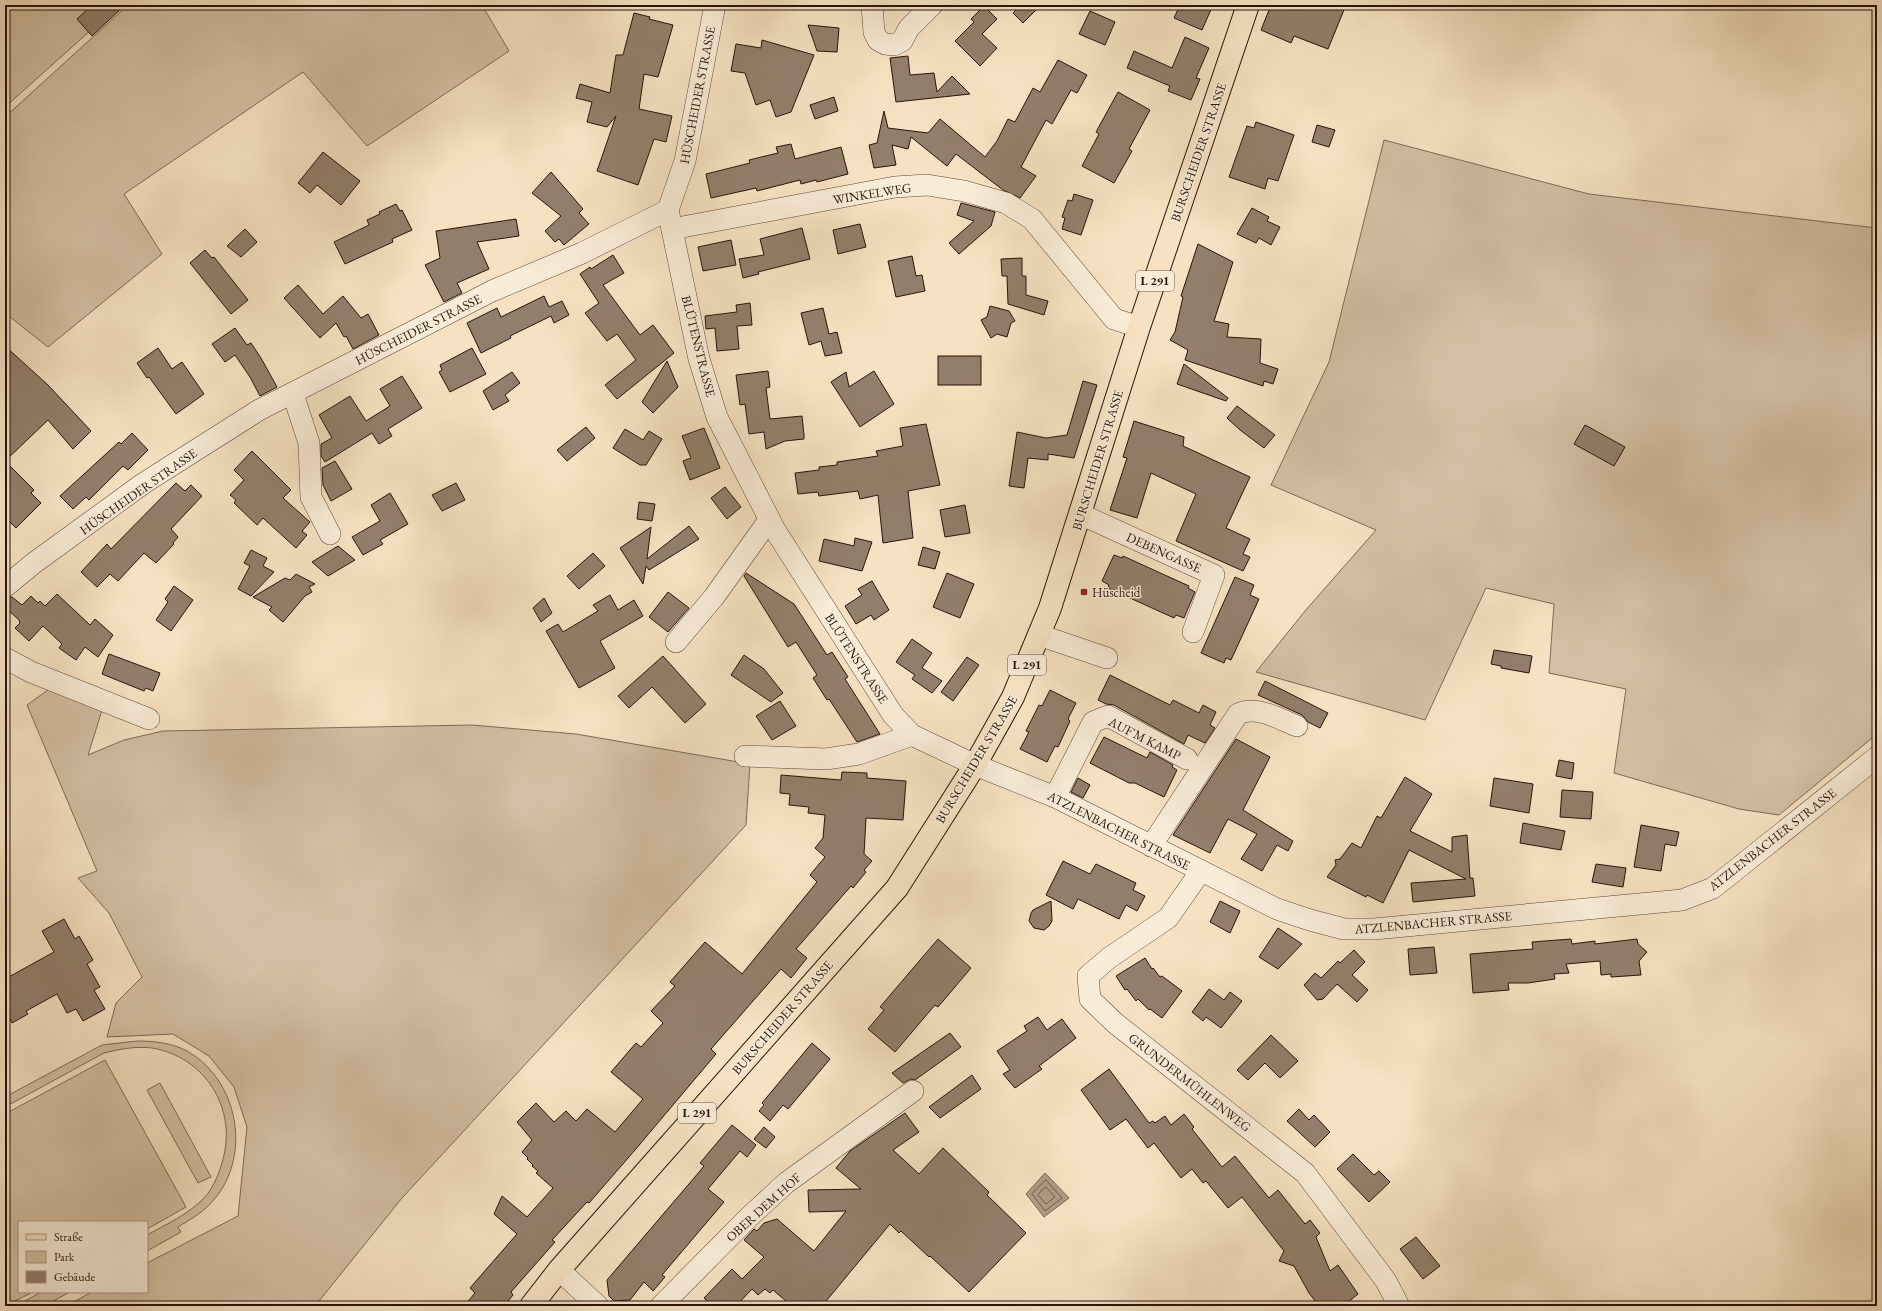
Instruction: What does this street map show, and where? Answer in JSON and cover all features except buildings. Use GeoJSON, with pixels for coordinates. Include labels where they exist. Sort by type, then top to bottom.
{"type":"FeatureCollection","features":[{"type":"Feature","properties":{"kind":"main road","name":"BURSCHEIDER STRASSE"},"geometry":{"type":"LineString","coordinates":[[530,1306],[559,1270],[897,888],[975,765],[1013,697],[1050,608],[1139,327],[1248,5]]}},
{"type":"Feature","properties":{"kind":"street","name":"HÜSCHEIDER STRASSE"},"geometry":{"type":"LineString","coordinates":[[5,587],[34,563],[144,483],[259,410],[293,394],[492,291],[582,253],[670,219],[685,161],[715,5]]}},
{"type":"Feature","properties":{"kind":"street"},"geometry":{"type":"LineString","coordinates":[[872,5],[874,32],[878,40],[885,44],[894,45],[902,41],[909,28],[932,5]]}},
{"type":"Feature","properties":{"kind":"street","name":"WINKELWEG"},"geometry":{"type":"LineString","coordinates":[[670,219],[895,187],[927,186],[964,191],[1006,203],[1032,219],[1114,319],[1139,327]]}},
{"type":"Feature","properties":{"kind":"street","name":"BLÜTENSTRASSE"},"geometry":{"type":"LineString","coordinates":[[670,219],[699,359],[717,417],[769,520],[893,715],[912,735],[975,765]]}},
{"type":"Feature","properties":{"kind":"street"},"geometry":{"type":"LineString","coordinates":[[293,394],[309,443],[311,498],[330,534]]}},
{"type":"Feature","properties":{"kind":"street","name":"DEBENGASSE"},"geometry":{"type":"LineString","coordinates":[[1080,514],[1214,575],[1193,632]]}},
{"type":"Feature","properties":{"kind":"street"},"geometry":{"type":"LineString","coordinates":[[676,642],[714,597],[769,520]]}},
{"type":"Feature","properties":{"kind":"street"},"geometry":{"type":"LineString","coordinates":[[1039,635],[1107,658]]}},
{"type":"Feature","properties":{"kind":"street"},"geometry":{"type":"LineString","coordinates":[[5,658],[31,672],[149,718]]}},
{"type":"Feature","properties":{"kind":"street"},"geometry":{"type":"LineString","coordinates":[[1151,846],[1238,714],[1245,711],[1254,710],[1297,726]]}},
{"type":"Feature","properties":{"kind":"street","name":"AUF'M KAMP"},"geometry":{"type":"LineString","coordinates":[[1055,797],[1093,722],[1108,716],[1187,759]]}},
{"type":"Feature","properties":{"kind":"street"},"geometry":{"type":"LineString","coordinates":[[745,756],[826,758],[858,754],[912,735]]}},
{"type":"Feature","properties":{"kind":"street","name":"ATZLENBACHER STRASSE"},"geometry":{"type":"LineString","coordinates":[[975,765],[1055,797],[1277,909],[1344,929],[1374,930],[1682,900],[1713,888],[1877,757]]}},
{"type":"Feature","properties":{"kind":"street","name":"GRUNDERMÜHLENWEG"},"geometry":{"type":"LineString","coordinates":[[1201,871],[1168,918],[1108,958],[1088,976],[1090,999],[1115,1023],[1305,1173],[1386,1281],[1399,1306]]}},
{"type":"Feature","properties":{"kind":"street","name":"OBER DEM HOF"},"geometry":{"type":"LineString","coordinates":[[661,1306],[748,1218],[786,1184],[913,1091]]}},
{"type":"Feature","properties":{"kind":"street"},"geometry":{"type":"LineString","coordinates":[[559,1270],[598,1306]]}},
{"type":"Feature","properties":{"kind":"green space"},"geometry":{"type":"Polygon","coordinates":[[[5,5],[119,5],[5,107],[5,5]]]}},
{"type":"Feature","properties":{"kind":"green space"},"geometry":{"type":"Polygon","coordinates":[[[128,5],[482,5],[509,51],[367,146],[303,72],[124,194],[162,254],[48,347],[5,313],[5,117],[128,5]]]}},
{"type":"Feature","properties":{"kind":"green space"},"geometry":{"type":"Polygon","coordinates":[[[1384,140],[1589,194],[1877,228],[1877,734],[1779,815],[1739,809],[1614,773],[1626,689],[1549,673],[1554,604],[1486,588],[1425,720],[1256,672],[1305,611],[1376,530],[1271,485],[1329,362],[1384,140]]]}},
{"type":"Feature","properties":{"kind":"green space"},"geometry":{"type":"Polygon","coordinates":[[[52,687],[103,707],[88,755],[124,740],[163,731],[472,725],[576,734],[750,764],[746,825],[402,1198],[315,1306],[66,1306],[90,1293],[148,1293],[148,1262],[238,1216],[247,1127],[234,1087],[209,1056],[173,1034],[107,1037],[116,1003],[142,977],[109,913],[78,878],[97,871],[27,705],[52,687]]]}},
{"type":"Feature","properties":{"kind":"green space"},"geometry":{"type":"Polygon","coordinates":[[[137,1041],[156,1042],[169,1044],[187,1051],[205,1064],[219,1081],[229,1101],[234,1122],[236,1144],[232,1166],[224,1186],[206,1208],[178,1227],[181,1232],[148,1250],[148,1234],[178,1218],[199,1203],[211,1189],[222,1164],[226,1140],[225,1121],[221,1104],[213,1088],[201,1074],[187,1062],[171,1053],[146,1047],[122,1049],[104,1053],[5,1107],[5,1097],[102,1045],[137,1041]]]}},
{"type":"Feature","properties":{"kind":"green space"},"geometry":{"type":"Polygon","coordinates":[[[105,1060],[186,1207],[148,1228],[148,1221],[18,1221],[18,1293],[31,1293],[5,1306],[5,1114],[105,1060]]]}},
{"type":"Feature","properties":{"kind":"green space"},"geometry":{"type":"Polygon","coordinates":[[[160,1083],[211,1177],[198,1183],[147,1090],[160,1083]]]}},
{"type":"Feature","properties":{"kind":"green space"},"geometry":{"type":"Polygon","coordinates":[[[39,1293],[68,1293],[44,1306],[16,1306],[39,1293]]]}},
{"type":"Feature","properties":{"kind":"water"},"geometry":{"type":"Polygon","coordinates":[[[1045,1173],[1069,1198],[1044,1217],[1026,1194],[1045,1173]]]}},
{"type":"Feature","properties":{"kind":"place","name":"Hüscheid"},"geometry":{"type":"Point","coordinates":[1084,592]}}]}
